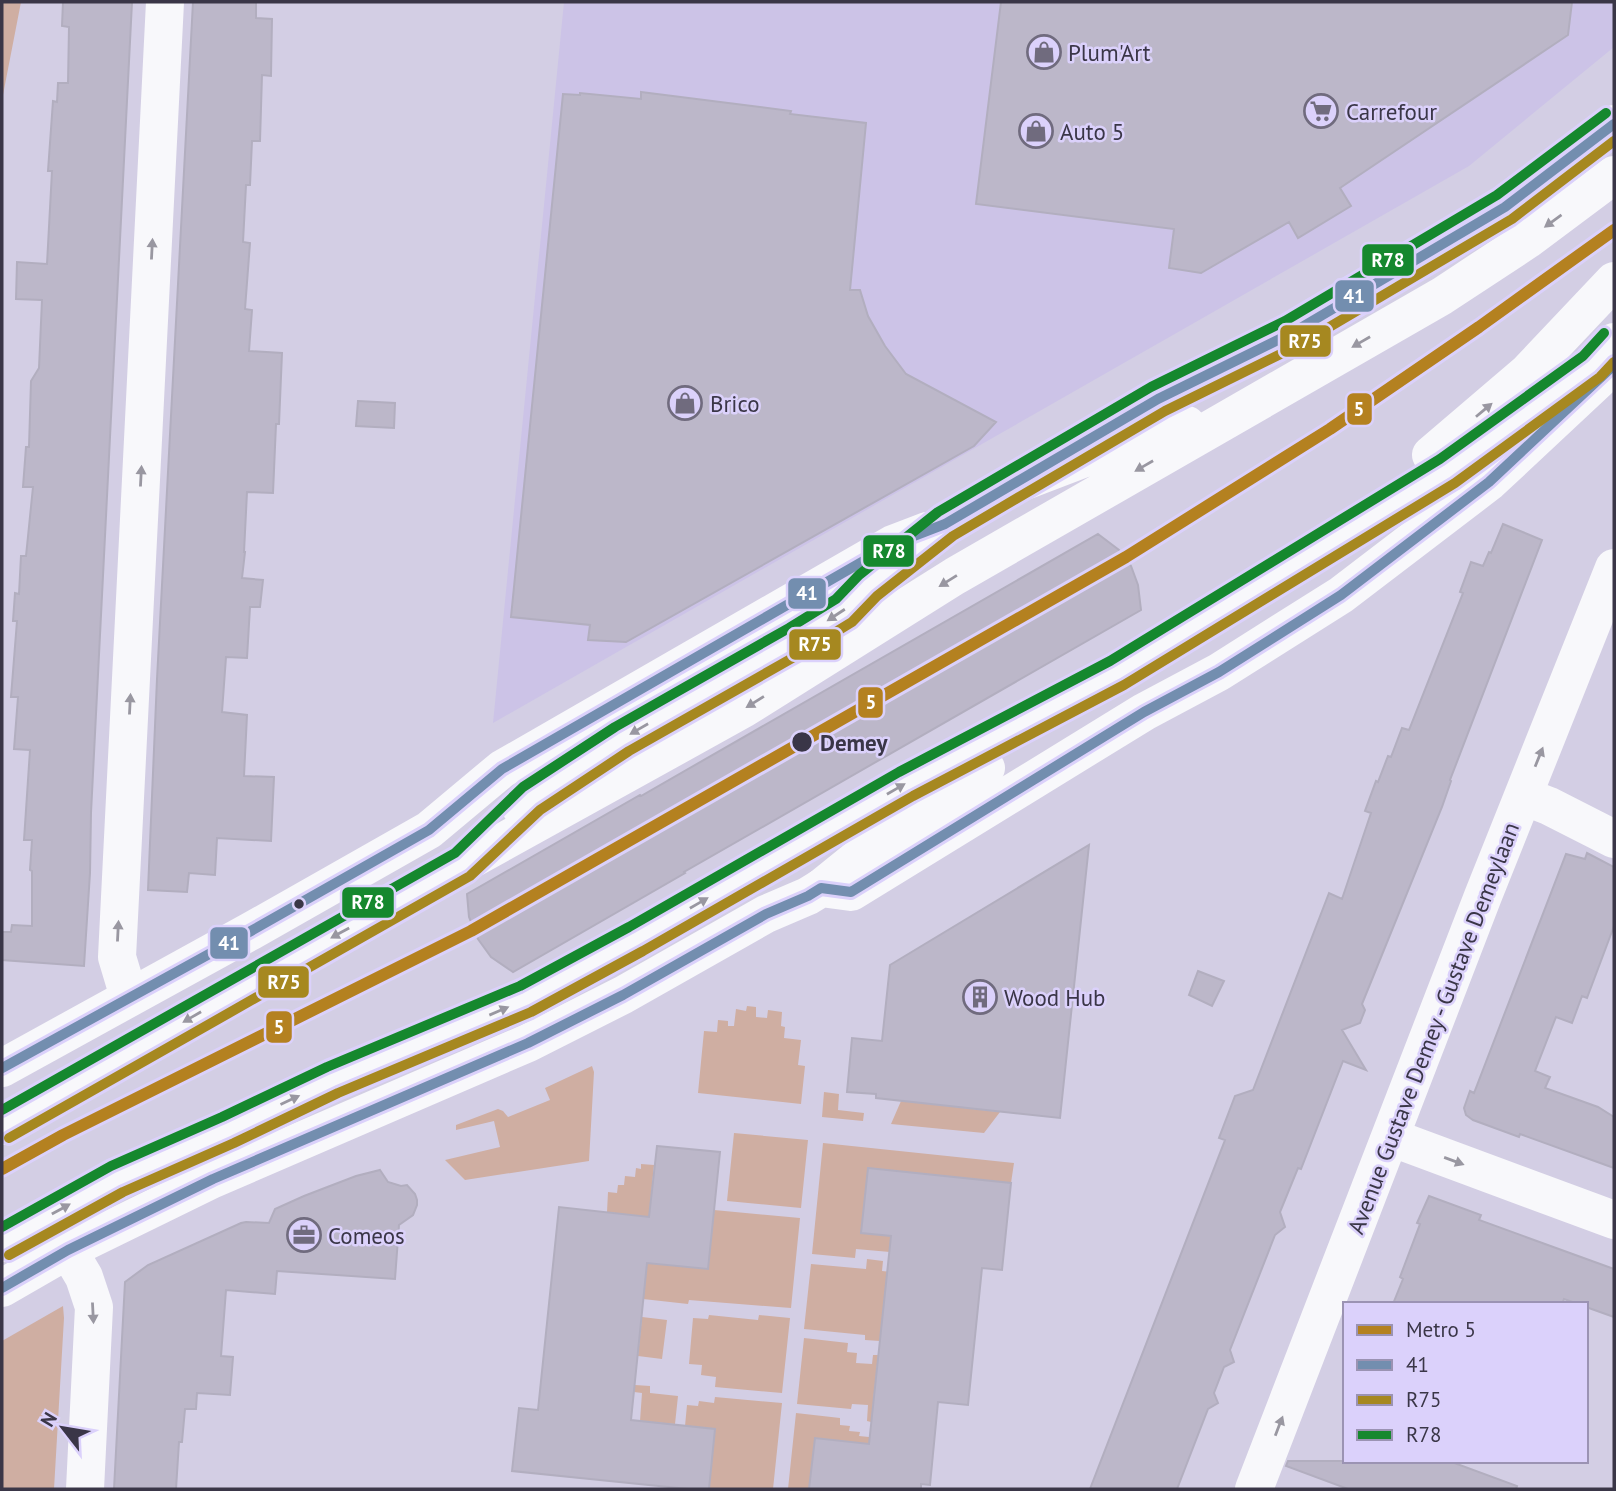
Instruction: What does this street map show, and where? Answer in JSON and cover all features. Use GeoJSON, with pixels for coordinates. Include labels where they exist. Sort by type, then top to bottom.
{"type":"FeatureCollection","features":[{"type":"Feature","properties":{"kind":"main road"},"geometry":{"type":"LineString","coordinates":[[129,997],[117,957],[165,2]]}},
{"type":"Feature","properties":{"kind":"main road"},"geometry":{"type":"LineString","coordinates":[[2,1068],[429,830],[502,769],[893,544],[945,524],[1158,399],[1292,334],[1493,214],[1614,124]]}},
{"type":"Feature","properties":{"kind":"main road"},"geometry":{"type":"LineString","coordinates":[[2,1126],[463,864],[743,709],[955,576],[1442,296],[1528,240],[1614,175]]}},
{"type":"Feature","properties":{"kind":"main road"},"geometry":{"type":"LineString","coordinates":[[1320,549],[1527,373],[1614,281]]}},
{"type":"Feature","properties":{"kind":"main road"},"geometry":{"type":"LineString","coordinates":[[2,1242],[117,1179],[332,1080],[526,999],[906,784],[1117,673],[1448,471],[1592,366],[1614,342]]}},
{"type":"Feature","properties":{"kind":"main road"},"geometry":{"type":"LineString","coordinates":[[821,888],[851,892],[1144,712],[1219,672],[1340,595],[1489,482],[1614,365]]}},
{"type":"Feature","properties":{"kind":"main road"},"geometry":{"type":"LineString","coordinates":[[1017,484],[1119,444],[1246,408]]}},
{"type":"Feature","properties":{"kind":"main road"},"geometry":{"type":"LineString","coordinates":[[463,864],[531,799],[622,739],[845,610],[868,586],[945,524]]}},
{"type":"Feature","properties":{"kind":"main road","name":"Avenue Gustave Demey - Gustave Demeylaan"},"geometry":{"type":"LineString","coordinates":[[1257,1489],[1390,1138],[1614,568]]}},
{"type":"Feature","properties":{"kind":"main road"},"geometry":{"type":"LineString","coordinates":[[2,1288],[68,1250],[213,1179],[528,1043],[624,995],[766,914],[808,896],[920,808],[1016,750],[1117,673]]}},
{"type":"Feature","properties":{"kind":"main road"},"geometry":{"type":"LineString","coordinates":[[1523,796],[1614,839]]}},
{"type":"Feature","properties":{"kind":"main road"},"geometry":{"type":"LineString","coordinates":[[1390,1138],[1614,1220]]}},
{"type":"Feature","properties":{"kind":"main road"},"geometry":{"type":"LineString","coordinates":[[68,1250],[83,1277],[94,1307],[85,1489]]}},
{"type":"Feature","properties":{"kind":"shaded area"},"geometry":{"type":"Polygon","coordinates":[[[2,2],[21,2],[2,100],[2,2]]]}},
{"type":"Feature","properties":{"kind":"shaded area"},"geometry":{"type":"Polygon","coordinates":[[[564,2],[1614,2],[1614,47],[1469,166],[493,723],[564,2]]]}},
{"type":"Feature","properties":{"kind":"shaded area"},"geometry":{"type":"Polygon","coordinates":[[[747,1006],[756,1007],[756,1017],[767,1018],[768,1010],[782,1012],[784,1038],[801,1040],[798,1065],[805,1066],[801,1104],[698,1093],[704,1031],[717,1032],[718,1020],[728,1021],[728,1026],[734,1026],[736,1009],[746,1011],[747,1006]]]}},
{"type":"Feature","properties":{"kind":"shaded area"},"geometry":{"type":"Polygon","coordinates":[[[592,1066],[594,1072],[589,1161],[465,1180],[445,1160],[500,1147],[494,1121],[456,1130],[456,1125],[498,1109],[508,1117],[550,1100],[545,1088],[592,1066]]]}},
{"type":"Feature","properties":{"kind":"shaded area"},"geometry":{"type":"Polygon","coordinates":[[[824,1092],[839,1094],[838,1110],[864,1113],[863,1121],[822,1117],[824,1092]]]}},
{"type":"Feature","properties":{"kind":"shaded area"},"geometry":{"type":"Polygon","coordinates":[[[901,1101],[1000,1112],[984,1133],[891,1124],[901,1101]]]}},
{"type":"Feature","properties":{"kind":"shaded area"},"geometry":{"type":"Polygon","coordinates":[[[734,1133],[808,1140],[801,1208],[727,1201],[734,1133]]]}},
{"type":"Feature","properties":{"kind":"shaded area"},"geometry":{"type":"Polygon","coordinates":[[[823,1143],[1014,1163],[1011,1183],[868,1168],[861,1232],[920,1239],[890,1252],[856,1249],[855,1258],[812,1254],[823,1143]]]}},
{"type":"Feature","properties":{"kind":"shaded area"},"geometry":{"type":"Polygon","coordinates":[[[641,1164],[654,1165],[649,1217],[607,1212],[608,1192],[617,1193],[618,1185],[624,1185],[625,1176],[635,1177],[636,1168],[641,1169],[641,1164]]]}},
{"type":"Feature","properties":{"kind":"shaded area"},"geometry":{"type":"Polygon","coordinates":[[[714,1210],[800,1218],[791,1308],[689,1300],[688,1304],[643,1299],[647,1263],[714,1210]]]}},
{"type":"Feature","properties":{"kind":"shaded area"},"geometry":{"type":"Polygon","coordinates":[[[867,1259],[883,1261],[882,1271],[902,1273],[886,1284],[880,1341],[865,1340],[865,1335],[804,1329],[811,1264],[866,1269],[867,1259]]]}},
{"type":"Feature","properties":{"kind":"shaded area"},"geometry":{"type":"Polygon","coordinates":[[[63,1306],[54,1489],[2,1489],[2,1341],[63,1306]]]}},
{"type":"Feature","properties":{"kind":"shaded area"},"geometry":{"type":"Polygon","coordinates":[[[709,1315],[758,1320],[759,1315],[790,1318],[782,1393],[715,1387],[716,1377],[701,1375],[702,1365],[689,1364],[693,1318],[708,1319],[709,1315]]]}},
{"type":"Feature","properties":{"kind":"shaded area"},"geometry":{"type":"Polygon","coordinates":[[[642,1317],[667,1320],[662,1359],[638,1356],[642,1317]]]}},
{"type":"Feature","properties":{"kind":"shaded area"},"geometry":{"type":"Polygon","coordinates":[[[804,1338],[848,1343],[847,1352],[857,1353],[856,1363],[872,1364],[873,1355],[878,1355],[871,1422],[867,1421],[868,1405],[852,1404],[851,1409],[797,1404],[804,1338]]]}},
{"type":"Feature","properties":{"kind":"shaded area"},"geometry":{"type":"Polygon","coordinates":[[[635,1385],[650,1386],[650,1393],[678,1396],[675,1424],[640,1421],[642,1393],[634,1392],[635,1385]]]}},
{"type":"Feature","properties":{"kind":"shaded area"},"geometry":{"type":"Polygon","coordinates":[[[715,1397],[782,1403],[773,1489],[709,1489],[715,1429],[685,1426],[687,1405],[698,1406],[699,1401],[714,1403],[715,1397]]]}},
{"type":"Feature","properties":{"kind":"shaded area"},"geometry":{"type":"Polygon","coordinates":[[[796,1413],[840,1418],[840,1425],[850,1426],[849,1431],[860,1432],[859,1436],[869,1437],[869,1444],[815,1438],[809,1489],[788,1489],[796,1413]]]}},
{"type":"Feature","properties":{"kind":"building"},"geometry":{"type":"Polygon","coordinates":[[[63,2],[132,2],[84,966],[2,960],[2,932],[11,932],[12,925],[32,926],[32,840],[24,840],[30,750],[14,749],[18,697],[11,697],[17,621],[13,621],[15,593],[19,594],[21,556],[26,556],[33,487],[23,487],[26,447],[29,447],[31,381],[39,368],[42,300],[16,299],[17,262],[47,264],[52,171],[48,171],[53,101],[57,102],[58,83],[68,83],[69,27],[62,26],[63,2]]]}},
{"type":"Feature","properties":{"kind":"building"},"geometry":{"type":"Polygon","coordinates":[[[193,2],[256,2],[256,18],[272,19],[271,76],[262,75],[260,141],[252,141],[250,185],[246,185],[243,242],[250,243],[245,309],[252,310],[249,351],[282,353],[273,493],[247,492],[242,578],[263,580],[260,607],[250,607],[247,658],[226,657],[222,712],[247,715],[244,776],[274,777],[271,841],[217,838],[215,875],[189,873],[187,892],[148,890],[193,2]]]}},
{"type":"Feature","properties":{"kind":"building"},"geometry":{"type":"Polygon","coordinates":[[[1001,2],[1572,2],[1568,35],[1340,188],[1351,206],[1298,238],[1289,222],[1201,273],[1169,268],[1174,229],[976,204],[1001,2]]]}},
{"type":"Feature","properties":{"kind":"building","name":"Brico"},"geometry":{"type":"Polygon","coordinates":[[[641,92],[866,123],[850,290],[860,290],[868,316],[885,346],[906,374],[996,422],[974,446],[626,642],[588,640],[590,625],[511,617],[563,94],[641,99],[641,92]]]}},
{"type":"Feature","properties":{"kind":"building"},"geometry":{"type":"Polygon","coordinates":[[[358,401],[395,403],[394,428],[356,426],[358,401]]]}},
{"type":"Feature","properties":{"kind":"building"},"geometry":{"type":"Polygon","coordinates":[[[1503,524],[1542,540],[1442,807],[1362,1004],[1365,1010],[1360,1023],[1342,1030],[1366,1070],[1343,1061],[1301,1169],[1298,1168],[1280,1212],[1285,1227],[1275,1235],[1230,1350],[1234,1362],[1224,1367],[1214,1393],[1218,1403],[1208,1409],[1177,1489],[1090,1489],[1225,1140],[1219,1138],[1235,1096],[1253,1090],[1329,893],[1342,899],[1371,813],[1365,811],[1376,781],[1378,782],[1388,756],[1391,757],[1402,728],[1409,730],[1463,593],[1460,592],[1471,562],[1483,566],[1503,524]]]}},
{"type":"Feature","properties":{"kind":"building"},"geometry":{"type":"Polygon","coordinates":[[[1098,534],[1119,550],[1131,566],[1138,585],[1141,610],[513,972],[491,957],[478,939],[469,917],[467,894],[1098,534]]]}},
{"type":"Feature","properties":{"kind":"building","name":"Wood Hub"},"geometry":{"type":"Polygon","coordinates":[[[1089,845],[1060,1118],[876,1098],[876,1094],[847,1092],[852,1038],[882,1041],[890,965],[1089,845]]]}},
{"type":"Feature","properties":{"kind":"building"},"geometry":{"type":"Polygon","coordinates":[[[1587,853],[1614,867],[1614,926],[1587,998],[1582,996],[1572,1023],[1556,1017],[1535,1071],[1550,1077],[1545,1088],[1598,1107],[1614,1117],[1614,1168],[1473,1120],[1466,1115],[1464,1108],[1470,1091],[1474,1093],[1566,854],[1585,859],[1587,853]]]}},
{"type":"Feature","properties":{"kind":"building"},"geometry":{"type":"Polygon","coordinates":[[[1198,971],[1224,981],[1212,1006],[1189,995],[1198,971]]]}},
{"type":"Feature","properties":{"kind":"building"},"geometry":{"type":"Polygon","coordinates":[[[657,1146],[720,1152],[708,1269],[647,1263],[631,1420],[715,1429],[709,1489],[512,1471],[519,1408],[538,1410],[559,1207],[649,1217],[657,1146]]]}},
{"type":"Feature","properties":{"kind":"building"},"geometry":{"type":"Polygon","coordinates":[[[868,1168],[1011,1183],[1002,1270],[982,1268],[968,1405],[938,1402],[930,1485],[921,1484],[921,1489],[809,1489],[815,1438],[869,1444],[891,1236],[861,1233],[868,1168]]]}},
{"type":"Feature","properties":{"kind":"building"},"geometry":{"type":"Polygon","coordinates":[[[380,1170],[388,1182],[407,1185],[417,1200],[413,1215],[399,1225],[395,1279],[277,1271],[275,1294],[226,1290],[221,1356],[233,1357],[230,1395],[197,1393],[196,1409],[185,1409],[182,1442],[179,1442],[176,1489],[114,1489],[125,1282],[148,1265],[241,1223],[269,1223],[275,1209],[356,1176],[380,1170]]]}},
{"type":"Feature","properties":{"kind":"building"},"geometry":{"type":"Polygon","coordinates":[[[1429,1196],[1481,1215],[1479,1220],[1614,1269],[1614,1317],[1588,1308],[1588,1302],[1564,1299],[1563,1302],[1394,1302],[1420,1224],[1417,1223],[1429,1196]]]}},
{"type":"Feature","properties":{"kind":"building"},"geometry":{"type":"Polygon","coordinates":[[[1288,1461],[1454,1463],[1517,1486],[1516,1489],[1348,1489],[1286,1466],[1288,1461]]]}},
{"type":"Feature","properties":{"kind":"metro line","name":"5"},"geometry":{"type":"LineString","coordinates":[[2,1169],[63,1135],[471,931],[1126,557],[1330,429],[1614,230]]}},
{"type":"Feature","properties":{"kind":"transit line","name":"R78"},"geometry":{"type":"LineString","coordinates":[[2,1110],[455,853],[523,787],[615,727],[836,599],[859,575],[938,512],[1151,387],[1285,321],[1497,195],[1606,113]]}},
{"type":"Feature","properties":{"kind":"transit line","name":"41"},"geometry":{"type":"LineString","coordinates":[[2,1068],[429,830],[502,769],[893,544],[945,524],[1158,399],[1292,333],[1505,207],[1614,124]]}},
{"type":"Feature","properties":{"kind":"transit line","name":"R75"},"geometry":{"type":"LineString","coordinates":[[9,1138],[470,876],[540,810],[629,751],[852,622],[877,596],[953,536],[1165,411],[1299,345],[1512,219],[1614,141]]}},
{"type":"Feature","properties":{"kind":"transit line","name":"R78"},"geometry":{"type":"LineString","coordinates":[[2,1227],[111,1166],[327,1067],[520,986],[629,927],[899,772],[1110,661],[1440,459],[1583,356],[1604,333]]}},
{"type":"Feature","properties":{"kind":"transit line","name":"R75"},"geometry":{"type":"LineString","coordinates":[[9,1255],[123,1192],[338,1093],[531,1012],[913,796],[1124,685],[1455,483],[1600,377],[1614,362]]}},
{"type":"Feature","properties":{"kind":"transit line","name":"41"},"geometry":{"type":"LineString","coordinates":[[2,1288],[68,1250],[213,1179],[528,1043],[623,995],[766,914],[821,888],[851,892],[1144,712],[1219,672],[1341,595],[1489,482],[1614,365]]}},
{"type":"Feature","properties":{"kind":"place","name":"Plum'Art"},"geometry":{"type":"Point","coordinates":[1044,52]}},
{"type":"Feature","properties":{"kind":"place","name":"Carrefour"},"geometry":{"type":"Point","coordinates":[1321,111]}},
{"type":"Feature","properties":{"kind":"place","name":"Auto 5"},"geometry":{"type":"Point","coordinates":[1036,131]}},
{"type":"Feature","properties":{"kind":"place","name":"Brico"},"geometry":{"type":"Point","coordinates":[685,403]}},
{"type":"Feature","properties":{"kind":"place","name":"Demey"},"geometry":{"type":"Point","coordinates":[802,742]}},
{"type":"Feature","properties":{"kind":"place","name":"Wood Hub"},"geometry":{"type":"Point","coordinates":[980,997]}},
{"type":"Feature","properties":{"kind":"place","name":"Comeos"},"geometry":{"type":"Point","coordinates":[304,1235]}}]}
